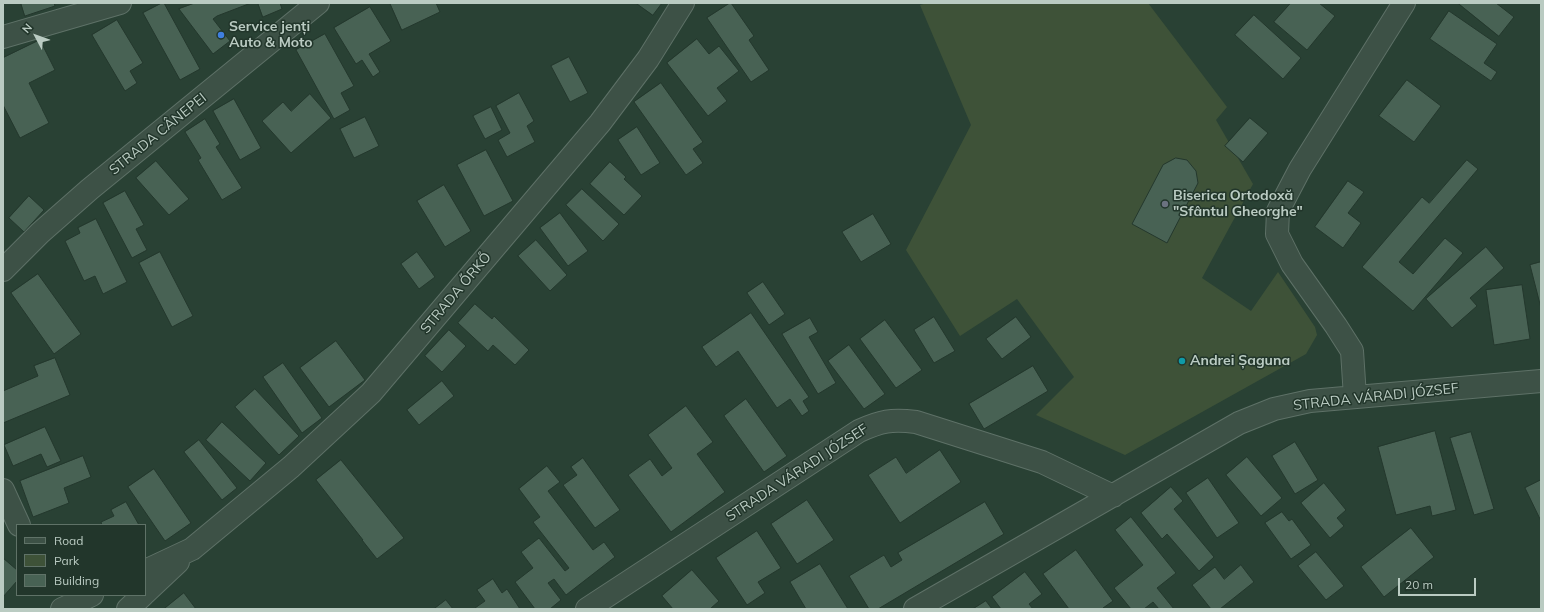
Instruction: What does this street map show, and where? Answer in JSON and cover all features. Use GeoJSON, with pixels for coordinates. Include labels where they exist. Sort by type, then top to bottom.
{"type":"FeatureCollection","features":[{"type":"Feature","properties":{"kind":"street"},"geometry":{"type":"LineString","coordinates":[[3,37],[120,3]]}},
{"type":"Feature","properties":{"kind":"street","name":"STRADA CÂNEPEI"},"geometry":{"type":"LineString","coordinates":[[3,270],[9,262],[40,233],[90,190],[318,3]]}},
{"type":"Feature","properties":{"kind":"street","name":"STRADA ŐRKŐ"},"geometry":{"type":"LineString","coordinates":[[146,592],[192,549],[291,467],[371,393],[600,123],[648,59],[683,3]]}},
{"type":"Feature","properties":{"kind":"street"},"geometry":{"type":"LineString","coordinates":[[1355,397],[1352,351],[1292,264],[1277,234],[1278,211],[1300,169],[1404,3]]}},
{"type":"Feature","properties":{"kind":"street","name":"STRADA VÁRADI JÓZSEF"},"geometry":{"type":"LineString","coordinates":[[915,609],[1239,423],[1274,409],[1310,401],[1541,381]]}},
{"type":"Feature","properties":{"kind":"street","name":"STRADA VÁRADI JÓZSEF"},"geometry":{"type":"LineString","coordinates":[[588,609],[859,432],[878,422],[899,420],[916,422],[1042,462],[1113,496]]}},
{"type":"Feature","properties":{"kind":"street"},"geometry":{"type":"LineString","coordinates":[[3,490],[19,524]]}},
{"type":"Feature","properties":{"kind":"street","name":"STRADA ŐRKŐ"},"geometry":{"type":"LineString","coordinates":[[146,570],[192,549]]}},
{"type":"Feature","properties":{"kind":"street"},"geometry":{"type":"LineString","coordinates":[[52,596],[58,609]]}},
{"type":"Feature","properties":{"kind":"street"},"geometry":{"type":"LineString","coordinates":[[62,609],[90,596]]}},
{"type":"Feature","properties":{"kind":"street","name":"STRADA ŐRKŐ"},"geometry":{"type":"LineString","coordinates":[[128,609],[142,596]]}},
{"type":"Feature","properties":{"kind":"green space"},"geometry":{"type":"Polygon","coordinates":[[[927,3],[1148,3],[1227,107],[1216,120],[1253,184],[1202,278],[1251,311],[1278,272],[1315,327],[1317,335],[1306,354],[1125,455],[1036,415],[1074,377],[1017,299],[960,336],[906,250],[971,125],[920,5],[927,3]]]}},
{"type":"Feature","properties":{"kind":"building"},"geometry":{"type":"Polygon","coordinates":[[[21,3],[54,3],[55,6],[25,16],[21,3]]]}},
{"type":"Feature","properties":{"kind":"building"},"geometry":{"type":"Polygon","coordinates":[[[164,3],[200,69],[180,80],[143,13],[164,3]]]}},
{"type":"Feature","properties":{"kind":"building"},"geometry":{"type":"Polygon","coordinates":[[[195,3],[251,3],[217,16],[213,19],[230,41],[213,54],[179,9],[195,3]]]}},
{"type":"Feature","properties":{"kind":"building"},"geometry":{"type":"Polygon","coordinates":[[[258,3],[280,3],[282,9],[263,17],[258,3]]]}},
{"type":"Feature","properties":{"kind":"building"},"geometry":{"type":"Polygon","coordinates":[[[390,3],[436,3],[440,12],[402,30],[390,3]]]}},
{"type":"Feature","properties":{"kind":"building"},"geometry":{"type":"Polygon","coordinates":[[[636,3],[662,3],[653,15],[636,3]]]}},
{"type":"Feature","properties":{"kind":"building"},"geometry":{"type":"Polygon","coordinates":[[[730,3],[754,36],[749,40],[769,70],[751,82],[707,18],[730,3]]]}},
{"type":"Feature","properties":{"kind":"building"},"geometry":{"type":"Polygon","coordinates":[[[1291,3],[1319,3],[1335,16],[1307,50],[1274,22],[1291,3]]]}},
{"type":"Feature","properties":{"kind":"building"},"geometry":{"type":"Polygon","coordinates":[[[1458,3],[1496,3],[1514,17],[1499,36],[1458,3]]]}},
{"type":"Feature","properties":{"kind":"building"},"geometry":{"type":"Polygon","coordinates":[[[370,7],[391,41],[369,54],[380,72],[373,77],[362,60],[356,64],[334,28],[370,7]]]}},
{"type":"Feature","properties":{"kind":"building"},"geometry":{"type":"Polygon","coordinates":[[[1449,11],[1497,44],[1484,63],[1497,72],[1491,81],[1430,39],[1449,11]]]}},
{"type":"Feature","properties":{"kind":"building"},"geometry":{"type":"Polygon","coordinates":[[[1254,15],[1301,58],[1283,79],[1235,35],[1254,15]]]}},
{"type":"Feature","properties":{"kind":"building"},"geometry":{"type":"Polygon","coordinates":[[[117,20],[143,63],[130,71],[137,83],[125,91],[92,35],[117,20]]]}},
{"type":"Feature","properties":{"kind":"building"},"geometry":{"type":"Polygon","coordinates":[[[325,34],[354,86],[341,93],[350,110],[334,119],[296,50],[325,34]]]}},
{"type":"Feature","properties":{"kind":"building"},"geometry":{"type":"Polygon","coordinates":[[[697,39],[709,54],[719,46],[739,71],[717,88],[727,101],[708,116],[667,63],[697,39]]]}},
{"type":"Feature","properties":{"kind":"building"},"geometry":{"type":"Polygon","coordinates":[[[40,40],[55,70],[29,83],[49,123],[20,138],[3,105],[3,58],[40,40]]]}},
{"type":"Feature","properties":{"kind":"building"},"geometry":{"type":"Polygon","coordinates":[[[569,57],[588,93],[570,102],[551,66],[569,57]]]}},
{"type":"Feature","properties":{"kind":"building"},"geometry":{"type":"Polygon","coordinates":[[[1407,80],[1441,106],[1414,142],[1379,116],[1407,80]]]}},
{"type":"Feature","properties":{"kind":"building"},"geometry":{"type":"Polygon","coordinates":[[[661,83],[703,142],[693,149],[703,163],[686,175],[634,102],[661,83]]]}},
{"type":"Feature","properties":{"kind":"building"},"geometry":{"type":"Polygon","coordinates":[[[519,93],[534,121],[527,126],[535,142],[507,157],[498,140],[510,133],[496,106],[519,93]]]}},
{"type":"Feature","properties":{"kind":"building"},"geometry":{"type":"Polygon","coordinates":[[[310,94],[331,118],[291,153],[262,121],[283,102],[291,111],[310,94]]]}},
{"type":"Feature","properties":{"kind":"building"},"geometry":{"type":"Polygon","coordinates":[[[234,99],[261,148],[240,160],[213,111],[234,99]]]}},
{"type":"Feature","properties":{"kind":"building"},"geometry":{"type":"Polygon","coordinates":[[[491,107],[502,130],[485,139],[473,116],[491,107]]]}},
{"type":"Feature","properties":{"kind":"building"},"geometry":{"type":"Polygon","coordinates":[[[365,117],[379,146],[354,158],[340,129],[365,117]]]}},
{"type":"Feature","properties":{"kind":"building"},"geometry":{"type":"Polygon","coordinates":[[[1250,118],[1268,133],[1243,162],[1225,146],[1250,118]]]}},
{"type":"Feature","properties":{"kind":"building"},"geometry":{"type":"Polygon","coordinates":[[[205,119],[220,144],[216,147],[242,188],[222,200],[198,160],[201,158],[185,132],[205,119]]]}},
{"type":"Feature","properties":{"kind":"building"},"geometry":{"type":"Polygon","coordinates":[[[637,127],[660,163],[641,175],[618,140],[637,127]]]}},
{"type":"Feature","properties":{"kind":"building"},"geometry":{"type":"Polygon","coordinates":[[[486,150],[513,201],[484,216],[457,165],[486,150]]]}},
{"type":"Feature","properties":{"kind":"building","name":"Biserica Ortodoxă \"Sfântul Gheorghe\""},"geometry":{"type":"Polygon","coordinates":[[[1176,158],[1187,160],[1196,171],[1198,183],[1167,243],[1132,224],[1163,165],[1176,158]]]}},
{"type":"Feature","properties":{"kind":"building"},"geometry":{"type":"Polygon","coordinates":[[[1467,160],[1478,169],[1399,262],[1413,274],[1445,238],[1463,253],[1413,311],[1362,267],[1422,197],[1429,203],[1467,160]]]}},
{"type":"Feature","properties":{"kind":"building"},"geometry":{"type":"Polygon","coordinates":[[[156,161],[189,199],[169,215],[136,178],[156,161]]]}},
{"type":"Feature","properties":{"kind":"building"},"geometry":{"type":"Polygon","coordinates":[[[610,162],[626,177],[624,179],[642,196],[624,215],[590,184],[610,162]]]}},
{"type":"Feature","properties":{"kind":"building"},"geometry":{"type":"Polygon","coordinates":[[[1348,181],[1364,192],[1348,213],[1361,223],[1343,248],[1315,227],[1348,181]]]}},
{"type":"Feature","properties":{"kind":"building"},"geometry":{"type":"Polygon","coordinates":[[[444,185],[471,231],[445,247],[417,201],[444,185]]]}},
{"type":"Feature","properties":{"kind":"building"},"geometry":{"type":"Polygon","coordinates":[[[582,189],[619,224],[603,241],[566,205],[582,189]]]}},
{"type":"Feature","properties":{"kind":"building"},"geometry":{"type":"Polygon","coordinates":[[[125,191],[144,225],[136,229],[147,250],[132,258],[103,203],[125,191]]]}},
{"type":"Feature","properties":{"kind":"building"},"geometry":{"type":"Polygon","coordinates":[[[29,196],[44,210],[24,232],[9,218],[29,196]]]}},
{"type":"Feature","properties":{"kind":"building"},"geometry":{"type":"Polygon","coordinates":[[[560,213],[588,251],[568,266],[540,228],[560,213]]]}},
{"type":"Feature","properties":{"kind":"building"},"geometry":{"type":"Polygon","coordinates":[[[873,214],[891,244],[861,262],[842,232],[873,214]]]}},
{"type":"Feature","properties":{"kind":"building"},"geometry":{"type":"Polygon","coordinates":[[[96,219],[127,282],[103,294],[95,276],[84,281],[65,241],[80,233],[78,228],[96,219]]]}},
{"type":"Feature","properties":{"kind":"building"},"geometry":{"type":"Polygon","coordinates":[[[536,240],[567,275],[550,291],[518,256],[536,240]]]}},
{"type":"Feature","properties":{"kind":"building"},"geometry":{"type":"Polygon","coordinates":[[[1486,247],[1504,268],[1470,298],[1477,306],[1452,328],[1426,299],[1486,247]]]}},
{"type":"Feature","properties":{"kind":"building"},"geometry":{"type":"Polygon","coordinates":[[[160,252],[193,316],[172,327],[139,263],[160,252]]]}},
{"type":"Feature","properties":{"kind":"building"},"geometry":{"type":"Polygon","coordinates":[[[417,252],[435,277],[419,289],[401,264],[417,252]]]}},
{"type":"Feature","properties":{"kind":"building"},"geometry":{"type":"Polygon","coordinates":[[[1541,262],[1541,308],[1530,265],[1541,262]]]}},
{"type":"Feature","properties":{"kind":"building"},"geometry":{"type":"Polygon","coordinates":[[[38,274],[81,334],[54,354],[11,293],[38,274]]]}},
{"type":"Feature","properties":{"kind":"building"},"geometry":{"type":"Polygon","coordinates":[[[763,282],[785,314],[769,325],[747,293],[763,282]]]}},
{"type":"Feature","properties":{"kind":"building"},"geometry":{"type":"Polygon","coordinates":[[[1522,285],[1530,339],[1494,345],[1486,290],[1522,285]]]}},
{"type":"Feature","properties":{"kind":"building"},"geometry":{"type":"Polygon","coordinates":[[[475,304],[492,319],[494,316],[529,350],[515,365],[493,345],[488,351],[458,323],[475,304]]]}},
{"type":"Feature","properties":{"kind":"building"},"geometry":{"type":"Polygon","coordinates":[[[751,313],[809,397],[803,401],[809,411],[802,416],[790,399],[777,408],[738,351],[716,367],[702,347],[751,313]]]}},
{"type":"Feature","properties":{"kind":"building"},"geometry":{"type":"Polygon","coordinates":[[[934,317],[955,351],[934,363],[914,330],[934,317]]]}},
{"type":"Feature","properties":{"kind":"building"},"geometry":{"type":"Polygon","coordinates":[[[1016,317],[1031,337],[1002,359],[986,339],[1016,317]]]}},
{"type":"Feature","properties":{"kind":"building"},"geometry":{"type":"Polygon","coordinates":[[[810,318],[818,332],[809,337],[836,383],[818,394],[782,334],[810,318]]]}},
{"type":"Feature","properties":{"kind":"building"},"geometry":{"type":"Polygon","coordinates":[[[885,320],[922,370],[896,388],[860,339],[885,320]]]}},
{"type":"Feature","properties":{"kind":"building"},"geometry":{"type":"Polygon","coordinates":[[[449,330],[466,346],[442,372],[425,356],[449,330]]]}},
{"type":"Feature","properties":{"kind":"building"},"geometry":{"type":"Polygon","coordinates":[[[336,341],[365,380],[329,407],[300,368],[336,341]]]}},
{"type":"Feature","properties":{"kind":"building"},"geometry":{"type":"Polygon","coordinates":[[[849,345],[885,394],[864,409],[828,361],[849,345]]]}},
{"type":"Feature","properties":{"kind":"building"},"geometry":{"type":"Polygon","coordinates":[[[55,358],[70,395],[3,423],[3,391],[38,376],[34,366],[55,358]]]}},
{"type":"Feature","properties":{"kind":"building"},"geometry":{"type":"Polygon","coordinates":[[[283,363],[322,418],[302,433],[263,377],[283,363]]]}},
{"type":"Feature","properties":{"kind":"building"},"geometry":{"type":"Polygon","coordinates":[[[1033,366],[1048,391],[984,429],[969,404],[1033,366]]]}},
{"type":"Feature","properties":{"kind":"building"},"geometry":{"type":"Polygon","coordinates":[[[442,381],[454,396],[419,425],[407,410],[442,381]]]}},
{"type":"Feature","properties":{"kind":"building"},"geometry":{"type":"Polygon","coordinates":[[[255,389],[299,436],[279,455],[235,407],[255,389]]]}},
{"type":"Feature","properties":{"kind":"building"},"geometry":{"type":"Polygon","coordinates":[[[746,399],[787,456],[764,472],[724,416],[746,399]]]}},
{"type":"Feature","properties":{"kind":"building"},"geometry":{"type":"Polygon","coordinates":[[[686,406],[713,442],[697,454],[725,492],[671,532],[628,475],[650,459],[662,476],[672,468],[648,435],[686,406]]]}},
{"type":"Feature","properties":{"kind":"building"},"geometry":{"type":"Polygon","coordinates":[[[222,422],[266,463],[250,481],[206,440],[222,422]]]}},
{"type":"Feature","properties":{"kind":"building"},"geometry":{"type":"Polygon","coordinates":[[[45,427],[61,461],[47,467],[41,454],[13,466],[4,445],[45,427]]]}},
{"type":"Feature","properties":{"kind":"building"},"geometry":{"type":"Polygon","coordinates":[[[1435,431],[1456,510],[1432,516],[1430,506],[1396,515],[1378,447],[1435,431]]]}},
{"type":"Feature","properties":{"kind":"building"},"geometry":{"type":"Polygon","coordinates":[[[1471,432],[1494,509],[1474,515],[1450,438],[1471,432]]]}},
{"type":"Feature","properties":{"kind":"building"},"geometry":{"type":"Polygon","coordinates":[[[199,440],[237,488],[222,500],[184,452],[199,440]]]}},
{"type":"Feature","properties":{"kind":"building"},"geometry":{"type":"Polygon","coordinates":[[[1295,442],[1318,480],[1295,494],[1272,456],[1295,442]]]}},
{"type":"Feature","properties":{"kind":"building"},"geometry":{"type":"Polygon","coordinates":[[[940,450],[961,482],[900,523],[868,475],[896,457],[906,473],[940,450]]]}},
{"type":"Feature","properties":{"kind":"building"},"geometry":{"type":"Polygon","coordinates":[[[83,456],[91,477],[64,488],[69,503],[33,517],[20,481],[83,456]]]}},
{"type":"Feature","properties":{"kind":"building"},"geometry":{"type":"Polygon","coordinates":[[[1247,457],[1282,498],[1261,516],[1226,475],[1247,457]]]}},
{"type":"Feature","properties":{"kind":"building"},"geometry":{"type":"Polygon","coordinates":[[[583,458],[620,510],[595,528],[563,485],[577,475],[571,467],[583,458]]]}},
{"type":"Feature","properties":{"kind":"building"},"geometry":{"type":"Polygon","coordinates":[[[341,460],[404,538],[377,559],[316,480],[341,460]]]}},
{"type":"Feature","properties":{"kind":"building"},"geometry":{"type":"Polygon","coordinates":[[[547,466],[560,482],[548,491],[593,550],[604,542],[615,557],[566,595],[554,579],[548,583],[561,600],[550,609],[535,609],[515,582],[533,568],[521,552],[539,538],[565,571],[569,568],[533,522],[540,517],[519,489],[547,466]]]}},
{"type":"Feature","properties":{"kind":"building"},"geometry":{"type":"Polygon","coordinates":[[[154,469],[191,523],[165,541],[128,487],[154,469]]]}},
{"type":"Feature","properties":{"kind":"building"},"geometry":{"type":"Polygon","coordinates":[[[1208,478],[1239,523],[1217,538],[1186,493],[1208,478]]]}},
{"type":"Feature","properties":{"kind":"building"},"geometry":{"type":"Polygon","coordinates":[[[1541,480],[1541,521],[1525,488],[1541,480]]]}},
{"type":"Feature","properties":{"kind":"building"},"geometry":{"type":"Polygon","coordinates":[[[1324,483],[1346,510],[1337,518],[1344,526],[1330,538],[1301,503],[1324,483]]]}},
{"type":"Feature","properties":{"kind":"building"},"geometry":{"type":"Polygon","coordinates":[[[1171,487],[1183,501],[1174,509],[1214,557],[1199,571],[1167,534],[1162,539],[1141,513],[1171,487]]]}},
{"type":"Feature","properties":{"kind":"building"},"geometry":{"type":"Polygon","coordinates":[[[807,500],[834,540],[797,564],[771,524],[807,500]]]}},
{"type":"Feature","properties":{"kind":"building"},"geometry":{"type":"Polygon","coordinates":[[[126,502],[138,524],[102,524],[101,522],[114,516],[111,510],[126,502]]]}},
{"type":"Feature","properties":{"kind":"building"},"geometry":{"type":"Polygon","coordinates":[[[985,502],[1004,534],[878,609],[869,609],[849,576],[884,555],[891,567],[902,560],[898,553],[985,502]]]}},
{"type":"Feature","properties":{"kind":"building"},"geometry":{"type":"Polygon","coordinates":[[[1282,512],[1289,521],[1292,519],[1311,545],[1291,559],[1265,523],[1282,512]]]}},
{"type":"Feature","properties":{"kind":"building"},"geometry":{"type":"Polygon","coordinates":[[[1131,517],[1176,573],[1157,588],[1174,609],[1159,609],[1153,602],[1144,609],[1131,609],[1114,588],[1143,565],[1115,530],[1131,517]]]}},
{"type":"Feature","properties":{"kind":"building"},"geometry":{"type":"Polygon","coordinates":[[[1411,528],[1434,557],[1384,597],[1361,567],[1411,528]]]}},
{"type":"Feature","properties":{"kind":"building"},"geometry":{"type":"Polygon","coordinates":[[[757,531],[781,568],[758,582],[765,593],[747,605],[716,558],[757,531]]]}},
{"type":"Feature","properties":{"kind":"building"},"geometry":{"type":"Polygon","coordinates":[[[1076,550],[1113,601],[1103,608],[1104,609],[1069,609],[1043,574],[1076,550]]]}},
{"type":"Feature","properties":{"kind":"building"},"geometry":{"type":"Polygon","coordinates":[[[1316,552],[1344,586],[1326,600],[1298,566],[1316,552]]]}},
{"type":"Feature","properties":{"kind":"building"},"geometry":{"type":"Polygon","coordinates":[[[3,558],[16,569],[16,582],[3,597],[3,558]]]}},
{"type":"Feature","properties":{"kind":"building"},"geometry":{"type":"Polygon","coordinates":[[[820,564],[848,609],[806,609],[790,582],[820,564]]]}},
{"type":"Feature","properties":{"kind":"building"},"geometry":{"type":"Polygon","coordinates":[[[1241,565],[1254,582],[1220,609],[1211,609],[1192,585],[1215,567],[1224,579],[1241,565]]]}},
{"type":"Feature","properties":{"kind":"building"},"geometry":{"type":"Polygon","coordinates":[[[692,570],[719,601],[710,609],[673,609],[662,596],[692,570]]]}},
{"type":"Feature","properties":{"kind":"building"},"geometry":{"type":"Polygon","coordinates":[[[1025,572],[1042,594],[1029,604],[1033,609],[1001,609],[992,597],[1025,572]]]}},
{"type":"Feature","properties":{"kind":"building"},"geometry":{"type":"Polygon","coordinates":[[[493,579],[502,593],[507,589],[520,609],[475,608],[485,601],[477,590],[493,579]]]}},
{"type":"Feature","properties":{"kind":"building"},"geometry":{"type":"Polygon","coordinates":[[[184,593],[196,609],[164,609],[184,593]]]}},
{"type":"Feature","properties":{"kind":"building"},"geometry":{"type":"Polygon","coordinates":[[[446,600],[453,609],[434,609],[446,600]]]}},
{"type":"Feature","properties":{"kind":"building"},"geometry":{"type":"Polygon","coordinates":[[[986,601],[992,609],[973,609],[986,601]]]}},
{"type":"Feature","properties":{"kind":"place","name":"Service jenți Auto & Moto"},"geometry":{"type":"Point","coordinates":[221,35]}},
{"type":"Feature","properties":{"kind":"place","name":"Biserica Ortodoxă \"Sfântul Gheorghe\""},"geometry":{"type":"Point","coordinates":[1165,204]}},
{"type":"Feature","properties":{"kind":"place","name":"Andrei Șaguna"},"geometry":{"type":"Point","coordinates":[1182,361]}}]}
